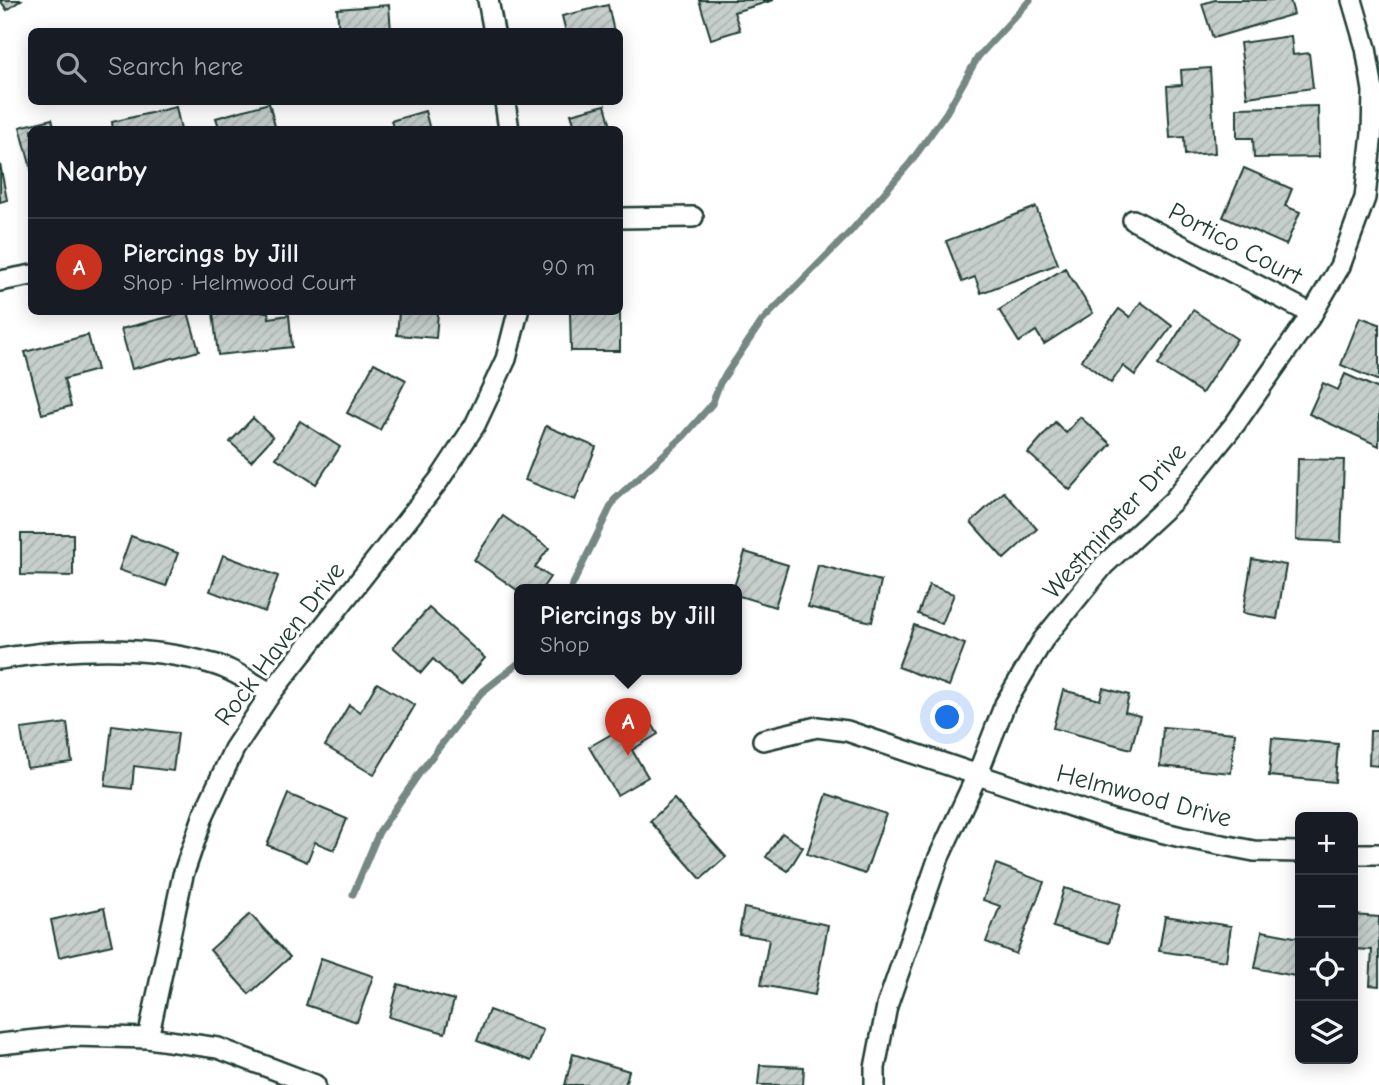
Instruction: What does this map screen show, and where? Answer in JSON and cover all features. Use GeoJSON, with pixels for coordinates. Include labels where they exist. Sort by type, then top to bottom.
{"type":"FeatureCollection","features":[{"type":"Feature","properties":{"kind":"street"},"geometry":{"type":"LineString","coordinates":[[488,0],[493,28]]}},
{"type":"Feature","properties":{"kind":"street","name":"Westminster Drive"},"geometry":{"type":"LineString","coordinates":[[875,1085],[875,1068],[887,1006],[939,857],[978,773],[1005,704],[1043,640],[1104,565],[1173,501],[1235,424],[1312,314],[1340,266],[1365,198],[1376,91],[1352,0]]}},
{"type":"Feature","properties":{"kind":"street"},"geometry":{"type":"LineString","coordinates":[[505,105],[508,126]]}},
{"type":"Feature","properties":{"kind":"street"},"geometry":{"type":"LineString","coordinates":[[623,218],[693,217]]}},
{"type":"Feature","properties":{"kind":"street","name":"Portico Court"},"geometry":{"type":"LineString","coordinates":[[1133,220],[1312,314]]}},
{"type":"Feature","properties":{"kind":"street"},"geometry":{"type":"LineString","coordinates":[[0,281],[28,276]]}},
{"type":"Feature","properties":{"kind":"street","name":"Rock Haven Drive"},"geometry":{"type":"LineString","coordinates":[[148,1038],[183,875],[204,814],[234,749],[271,693],[439,480],[475,425],[506,359],[517,315]]}},
{"type":"Feature","properties":{"kind":"street"},"geometry":{"type":"LineString","coordinates":[[0,659],[52,651],[136,650],[216,664],[271,693]]}},
{"type":"Feature","properties":{"kind":"street","name":"Helmwood Drive"},"geometry":{"type":"LineString","coordinates":[[763,740],[817,727],[847,731],[1112,820],[1254,851],[1295,852]]}},
{"type":"Feature","properties":{"kind":"street"},"geometry":{"type":"LineString","coordinates":[[1358,854],[1379,853]]}},
{"type":"Feature","properties":{"kind":"street"},"geometry":{"type":"LineString","coordinates":[[0,1044],[73,1036],[148,1038],[218,1048],[315,1085]]}},
{"type":"Feature","properties":{"kind":"building"},"geometry":{"type":"Polygon","coordinates":[[[0,0],[21,0],[7,10],[0,0]]]}},
{"type":"Feature","properties":{"kind":"building"},"geometry":{"type":"Polygon","coordinates":[[[699,0],[774,0],[734,12],[740,30],[711,39],[699,0]]]}},
{"type":"Feature","properties":{"kind":"building"},"geometry":{"type":"Polygon","coordinates":[[[1215,0],[1290,0],[1294,14],[1213,38],[1202,4],[1215,0]]]}},
{"type":"Feature","properties":{"kind":"building"},"geometry":{"type":"Polygon","coordinates":[[[389,5],[391,28],[339,28],[337,9],[389,5]]]}},
{"type":"Feature","properties":{"kind":"building"},"geometry":{"type":"Polygon","coordinates":[[[608,5],[613,28],[565,28],[562,16],[608,5]]]}},
{"type":"Feature","properties":{"kind":"building"},"geometry":{"type":"Polygon","coordinates":[[[1291,36],[1293,55],[1309,53],[1313,88],[1247,97],[1240,43],[1291,36]]]}},
{"type":"Feature","properties":{"kind":"building"},"geometry":{"type":"Polygon","coordinates":[[[1210,68],[1215,153],[1185,155],[1184,137],[1170,138],[1167,86],[1182,85],[1181,70],[1210,68]]]}},
{"type":"Feature","properties":{"kind":"building"},"geometry":{"type":"Polygon","coordinates":[[[270,105],[275,126],[219,126],[216,118],[270,105]]]}},
{"type":"Feature","properties":{"kind":"building"},"geometry":{"type":"Polygon","coordinates":[[[605,105],[611,126],[575,126],[571,114],[605,105]]]}},
{"type":"Feature","properties":{"kind":"building"},"geometry":{"type":"Polygon","coordinates":[[[1318,106],[1319,157],[1254,158],[1253,138],[1237,138],[1237,108],[1318,106]]]}},
{"type":"Feature","properties":{"kind":"building"},"geometry":{"type":"Polygon","coordinates":[[[176,107],[180,126],[112,126],[112,122],[176,107]]]}},
{"type":"Feature","properties":{"kind":"building"},"geometry":{"type":"Polygon","coordinates":[[[425,111],[429,126],[393,126],[391,121],[425,111]]]}},
{"type":"Feature","properties":{"kind":"building"},"geometry":{"type":"Polygon","coordinates":[[[52,119],[54,126],[28,126],[28,157],[20,127],[52,119]]]}},
{"type":"Feature","properties":{"kind":"building"},"geometry":{"type":"Polygon","coordinates":[[[0,164],[7,200],[0,202],[0,164]]]}},
{"type":"Feature","properties":{"kind":"building"},"geometry":{"type":"Polygon","coordinates":[[[1244,168],[1292,189],[1285,206],[1300,212],[1286,245],[1223,217],[1244,168]]]}},
{"type":"Feature","properties":{"kind":"building"},"geometry":{"type":"Polygon","coordinates":[[[1036,207],[1058,264],[981,293],[975,277],[962,282],[946,241],[1036,207]]]}},
{"type":"Feature","properties":{"kind":"building"},"geometry":{"type":"Polygon","coordinates":[[[1065,268],[1093,313],[1044,344],[1036,331],[1019,342],[999,310],[1065,268]]]}},
{"type":"Feature","properties":{"kind":"building"},"geometry":{"type":"Polygon","coordinates":[[[1141,302],[1172,326],[1135,375],[1123,366],[1111,383],[1081,360],[1119,309],[1130,317],[1141,302]]]}},
{"type":"Feature","properties":{"kind":"building"},"geometry":{"type":"Polygon","coordinates":[[[1193,310],[1237,339],[1202,393],[1158,365],[1193,310]]]}},
{"type":"Feature","properties":{"kind":"building"},"geometry":{"type":"Polygon","coordinates":[[[176,315],[189,315],[199,351],[132,369],[121,329],[176,315]]]}},
{"type":"Feature","properties":{"kind":"building"},"geometry":{"type":"Polygon","coordinates":[[[213,315],[268,315],[269,318],[289,315],[292,347],[218,355],[213,315]]]}},
{"type":"Feature","properties":{"kind":"building"},"geometry":{"type":"Polygon","coordinates":[[[399,315],[438,315],[436,338],[397,335],[399,315]]]}},
{"type":"Feature","properties":{"kind":"building"},"geometry":{"type":"Polygon","coordinates":[[[570,315],[620,315],[620,351],[571,351],[570,315]]]}},
{"type":"Feature","properties":{"kind":"building"},"geometry":{"type":"Polygon","coordinates":[[[1360,317],[1379,324],[1379,381],[1341,365],[1360,317]]]}},
{"type":"Feature","properties":{"kind":"building"},"geometry":{"type":"Polygon","coordinates":[[[88,335],[97,370],[64,379],[71,406],[42,414],[25,352],[88,335]]]}},
{"type":"Feature","properties":{"kind":"building"},"geometry":{"type":"Polygon","coordinates":[[[374,363],[406,380],[380,430],[347,413],[374,363]]]}},
{"type":"Feature","properties":{"kind":"building"},"geometry":{"type":"Polygon","coordinates":[[[1345,374],[1379,389],[1379,446],[1309,414],[1323,383],[1338,390],[1345,374]]]}},
{"type":"Feature","properties":{"kind":"building"},"geometry":{"type":"Polygon","coordinates":[[[1080,417],[1111,444],[1070,490],[1028,453],[1055,422],[1066,433],[1080,417]]]}},
{"type":"Feature","properties":{"kind":"building"},"geometry":{"type":"Polygon","coordinates":[[[253,418],[273,437],[251,461],[230,442],[253,418]]]}},
{"type":"Feature","properties":{"kind":"building"},"geometry":{"type":"Polygon","coordinates":[[[300,421],[340,447],[316,484],[276,458],[300,421]]]}},
{"type":"Feature","properties":{"kind":"building"},"geometry":{"type":"Polygon","coordinates":[[[546,426],[596,447],[575,500],[525,480],[546,426]]]}},
{"type":"Feature","properties":{"kind":"building"},"geometry":{"type":"Polygon","coordinates":[[[1298,459],[1344,460],[1341,542],[1296,540],[1298,459]]]}},
{"type":"Feature","properties":{"kind":"building"},"geometry":{"type":"Polygon","coordinates":[[[1004,492],[1037,529],[1004,559],[971,522],[1004,492]]]}},
{"type":"Feature","properties":{"kind":"building"},"geometry":{"type":"Polygon","coordinates":[[[503,516],[549,548],[535,567],[550,577],[545,584],[514,584],[514,588],[474,560],[503,516]]]}},
{"type":"Feature","properties":{"kind":"building"},"geometry":{"type":"Polygon","coordinates":[[[21,534],[73,534],[73,576],[21,575],[21,534]]]}},
{"type":"Feature","properties":{"kind":"building"},"geometry":{"type":"Polygon","coordinates":[[[131,536],[178,553],[166,586],[119,570],[131,536]]]}},
{"type":"Feature","properties":{"kind":"building"},"geometry":{"type":"Polygon","coordinates":[[[745,552],[788,565],[775,607],[742,597],[742,584],[735,584],[745,552]]]}},
{"type":"Feature","properties":{"kind":"building"},"geometry":{"type":"Polygon","coordinates":[[[223,555],[278,576],[265,612],[210,591],[223,555]]]}},
{"type":"Feature","properties":{"kind":"building"},"geometry":{"type":"Polygon","coordinates":[[[1252,559],[1286,565],[1277,619],[1243,613],[1252,559]]]}},
{"type":"Feature","properties":{"kind":"building"},"geometry":{"type":"Polygon","coordinates":[[[818,565],[881,581],[872,622],[808,607],[818,565]]]}},
{"type":"Feature","properties":{"kind":"building"},"geometry":{"type":"Polygon","coordinates":[[[929,585],[954,594],[942,624],[918,614],[929,585]]]}},
{"type":"Feature","properties":{"kind":"building"},"geometry":{"type":"Polygon","coordinates":[[[429,608],[485,658],[461,685],[433,659],[421,673],[393,647],[429,608]]]}},
{"type":"Feature","properties":{"kind":"building"},"geometry":{"type":"Polygon","coordinates":[[[914,625],[965,644],[949,686],[898,667],[914,625]]]}},
{"type":"Feature","properties":{"kind":"building"},"geometry":{"type":"Polygon","coordinates":[[[377,683],[415,705],[374,775],[325,746],[349,705],[360,712],[377,683]]]}},
{"type":"Feature","properties":{"kind":"building"},"geometry":{"type":"Polygon","coordinates":[[[1103,688],[1129,695],[1125,712],[1140,716],[1131,749],[1053,728],[1063,690],[1100,700],[1103,688]]]}},
{"type":"Feature","properties":{"kind":"building"},"geometry":{"type":"Polygon","coordinates":[[[646,714],[658,734],[632,750],[648,777],[617,795],[589,747],[646,714]]]}},
{"type":"Feature","properties":{"kind":"building"},"geometry":{"type":"Polygon","coordinates":[[[67,723],[72,762],[27,768],[21,729],[67,723]]]}},
{"type":"Feature","properties":{"kind":"building"},"geometry":{"type":"Polygon","coordinates":[[[112,725],[178,733],[173,771],[134,766],[132,789],[105,786],[112,725]]]}},
{"type":"Feature","properties":{"kind":"building"},"geometry":{"type":"Polygon","coordinates":[[[1163,727],[1235,733],[1231,773],[1160,766],[1163,727]]]}},
{"type":"Feature","properties":{"kind":"building"},"geometry":{"type":"Polygon","coordinates":[[[1370,731],[1379,731],[1379,766],[1369,765],[1370,731]]]}},
{"type":"Feature","properties":{"kind":"building"},"geometry":{"type":"Polygon","coordinates":[[[1272,738],[1338,744],[1335,782],[1269,776],[1272,738]]]}},
{"type":"Feature","properties":{"kind":"building"},"geometry":{"type":"Polygon","coordinates":[[[288,794],[347,819],[334,850],[315,842],[307,862],[267,845],[288,794]]]}},
{"type":"Feature","properties":{"kind":"building"},"geometry":{"type":"Polygon","coordinates":[[[827,794],[886,814],[865,874],[807,854],[827,794]]]}},
{"type":"Feature","properties":{"kind":"building"},"geometry":{"type":"Polygon","coordinates":[[[674,799],[726,857],[701,879],[650,821],[674,799]]]}},
{"type":"Feature","properties":{"kind":"building"},"geometry":{"type":"Polygon","coordinates":[[[782,833],[803,847],[788,871],[766,857],[782,833]]]}},
{"type":"Feature","properties":{"kind":"building"},"geometry":{"type":"Polygon","coordinates":[[[996,864],[1044,882],[1016,954],[986,942],[1000,906],[983,900],[996,864]]]}},
{"type":"Feature","properties":{"kind":"building"},"geometry":{"type":"Polygon","coordinates":[[[1064,888],[1120,904],[1109,943],[1053,927],[1064,888]]]}},
{"type":"Feature","properties":{"kind":"building"},"geometry":{"type":"Polygon","coordinates":[[[104,908],[112,945],[59,957],[51,920],[104,908]]]}},
{"type":"Feature","properties":{"kind":"building"},"geometry":{"type":"Polygon","coordinates":[[[744,908],[828,925],[815,995],[761,985],[769,939],[739,934],[744,908]]]}},
{"type":"Feature","properties":{"kind":"building"},"geometry":{"type":"Polygon","coordinates":[[[250,914],[290,957],[249,994],[210,950],[250,914]]]}},
{"type":"Feature","properties":{"kind":"building"},"geometry":{"type":"Polygon","coordinates":[[[1358,915],[1379,917],[1379,986],[1370,985],[1372,950],[1358,949],[1358,915]]]}},
{"type":"Feature","properties":{"kind":"building"},"geometry":{"type":"Polygon","coordinates":[[[1165,916],[1231,926],[1226,961],[1159,951],[1165,916]]]}},
{"type":"Feature","properties":{"kind":"building"},"geometry":{"type":"Polygon","coordinates":[[[1262,931],[1295,937],[1295,976],[1255,968],[1262,931]]]}},
{"type":"Feature","properties":{"kind":"building"},"geometry":{"type":"Polygon","coordinates":[[[321,958],[373,976],[357,1022],[306,1005],[321,958]]]}},
{"type":"Feature","properties":{"kind":"building"},"geometry":{"type":"Polygon","coordinates":[[[398,984],[454,1000],[445,1033],[389,1017],[398,984]]]}},
{"type":"Feature","properties":{"kind":"building"},"geometry":{"type":"Polygon","coordinates":[[[489,1010],[543,1030],[531,1061],[477,1041],[489,1010]]]}},
{"type":"Feature","properties":{"kind":"building"},"geometry":{"type":"Polygon","coordinates":[[[573,1054],[629,1071],[625,1085],[565,1085],[573,1054]]]}},
{"type":"Feature","properties":{"kind":"building"},"geometry":{"type":"Polygon","coordinates":[[[760,1065],[804,1067],[803,1085],[758,1085],[760,1065]]]}},
{"type":"Feature","properties":{"kind":"waterway"},"geometry":{"type":"LineString","coordinates":[[573,584],[614,500],[684,436],[712,404],[720,383],[762,321],[851,231],[910,163],[946,113],[978,57],[1030,0]]}},
{"type":"Feature","properties":{"kind":"waterway"},"geometry":{"type":"LineString","coordinates":[[353,894],[379,832],[421,771],[481,693],[514,667]]}},
{"type":"Feature","properties":{"kind":"place","name":"Piercings by Jill"},"geometry":{"type":"Point","coordinates":[628,756]}}]}
